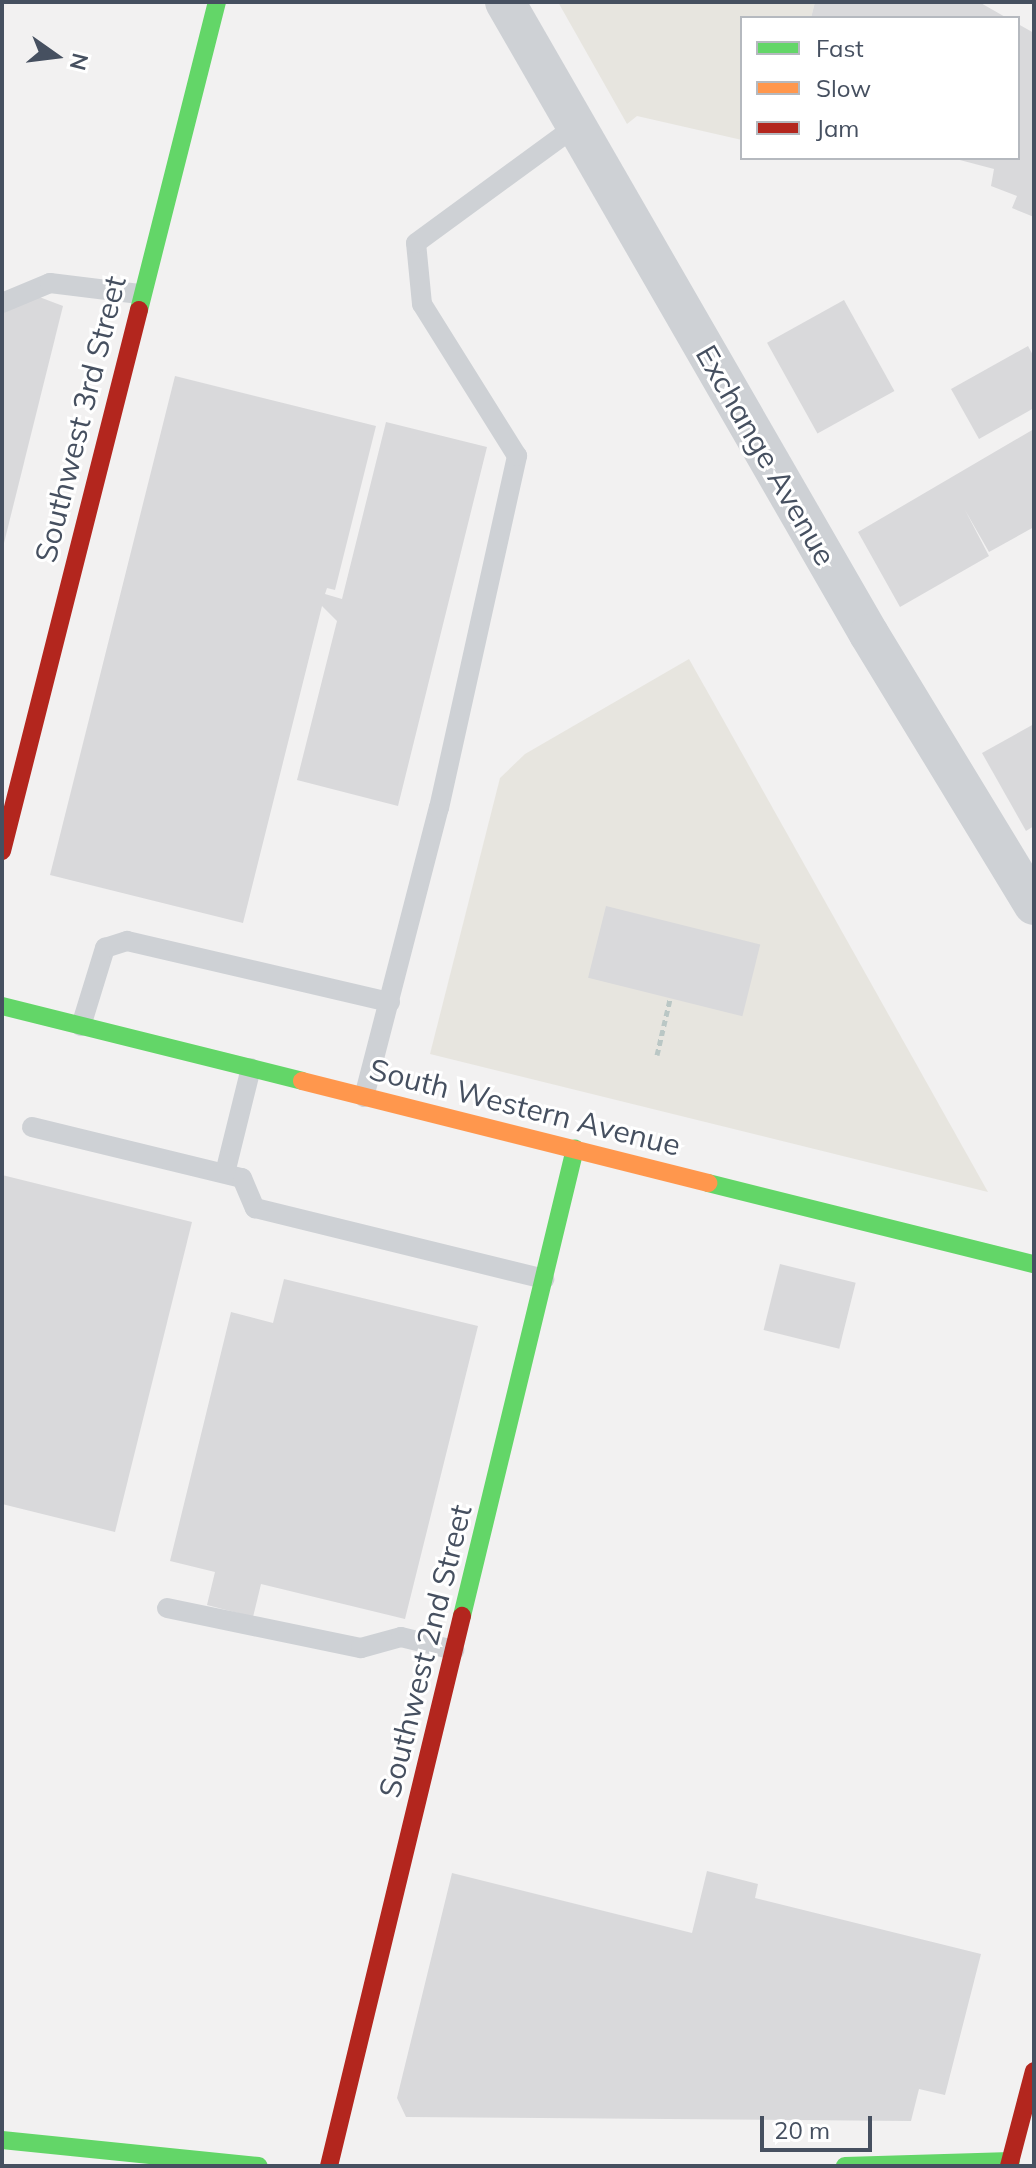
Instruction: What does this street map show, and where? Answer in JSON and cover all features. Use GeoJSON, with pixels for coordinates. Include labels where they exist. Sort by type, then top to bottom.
{"type":"FeatureCollection","features":[{"type":"Feature","properties":{"kind":"street","name":"Southwest 3rd Street"},"geometry":{"type":"LineString","coordinates":[[2,851],[139,294],[217,2]]}},
{"type":"Feature","properties":{"kind":"street","name":"Exchange Avenue"},"geometry":{"type":"LineString","coordinates":[[505,2],[869,634],[1034,905]]}},
{"type":"Feature","properties":{"kind":"street","name":"South Western Avenue"},"geometry":{"type":"LineString","coordinates":[[2,1006],[1034,1264]]}},
{"type":"Feature","properties":{"kind":"street","name":"Southwest 2nd Street"},"geometry":{"type":"LineString","coordinates":[[329,2166],[575,1148]]}},
{"type":"Feature","properties":{"kind":"street"},"geometry":{"type":"LineString","coordinates":[[845,2166],[1010,2163],[1034,2071]]}},
{"type":"Feature","properties":{"kind":"street"},"geometry":{"type":"LineString","coordinates":[[2,2140],[259,2166]]}},
{"type":"Feature","properties":{"kind":"lane"},"geometry":{"type":"LineString","coordinates":[[364,1097],[439,808],[517,456],[422,304],[416,243],[576,126]]}},
{"type":"Feature","properties":{"kind":"lane"},"geometry":{"type":"LineString","coordinates":[[2,303],[50,283],[139,294]]}},
{"type":"Feature","properties":{"kind":"lane"},"geometry":{"type":"LineString","coordinates":[[81,1026],[105,948],[127,941],[390,1002]]}},
{"type":"Feature","properties":{"kind":"lane"},"geometry":{"type":"LineString","coordinates":[[225,1173],[251,1068]]}},
{"type":"Feature","properties":{"kind":"lane"},"geometry":{"type":"LineString","coordinates":[[32,1127],[242,1178],[255,1208],[544,1279]]}},
{"type":"Feature","properties":{"kind":"lane"},"geometry":{"type":"LineString","coordinates":[[167,1608],[361,1648],[401,1637],[454,1650]]}},
{"type":"Feature","properties":{"kind":"path"},"geometry":{"type":"LineString","coordinates":[[657,1055],[670,999]]}},
{"type":"Feature","properties":{"kind":"shaded area"},"geometry":{"type":"Polygon","coordinates":[[[558,2],[815,2],[812,16],[740,16],[740,140],[637,116],[627,124],[558,2]]]}},
{"type":"Feature","properties":{"kind":"shaded area"},"geometry":{"type":"Polygon","coordinates":[[[689,659],[988,1192],[430,1054],[500,778],[525,754],[689,659]]]}},
{"type":"Feature","properties":{"kind":"building"},"geometry":{"type":"Polygon","coordinates":[[[815,2],[979,2],[1004,16],[812,16],[815,2]]]}},
{"type":"Feature","properties":{"kind":"building"},"geometry":{"type":"Polygon","coordinates":[[[1020,25],[1034,33],[1034,217],[1012,208],[1017,196],[991,186],[994,169],[960,160],[1020,160],[1020,25]]]}},
{"type":"Feature","properties":{"kind":"building"},"geometry":{"type":"Polygon","coordinates":[[[34,295],[63,306],[2,551],[2,313],[34,295]]]}},
{"type":"Feature","properties":{"kind":"building"},"geometry":{"type":"Polygon","coordinates":[[[844,300],[894,391],[817,434],[767,343],[844,300]]]}},
{"type":"Feature","properties":{"kind":"building"},"geometry":{"type":"Polygon","coordinates":[[[1028,346],[1034,357],[1034,408],[979,439],[951,389],[1028,346]]]}},
{"type":"Feature","properties":{"kind":"building"},"geometry":{"type":"Polygon","coordinates":[[[175,376],[376,426],[335,590],[327,588],[325,594],[342,599],[386,422],[487,447],[398,806],[297,780],[337,621],[322,606],[243,923],[50,875],[175,376]]]}},
{"type":"Feature","properties":{"kind":"building"},"geometry":{"type":"Polygon","coordinates":[[[1034,429],[1034,527],[989,552],[965,510],[989,556],[900,607],[858,532],[1034,429]]]}},
{"type":"Feature","properties":{"kind":"building"},"geometry":{"type":"Polygon","coordinates":[[[1034,724],[1034,826],[1026,831],[982,753],[1034,724]]]}},
{"type":"Feature","properties":{"kind":"building"},"geometry":{"type":"Polygon","coordinates":[[[606,906],[760,944],[742,1016],[588,978],[606,906]]]}},
{"type":"Feature","properties":{"kind":"building"},"geometry":{"type":"Polygon","coordinates":[[[2,1175],[192,1222],[115,1532],[2,1504],[2,1175]]]}},
{"type":"Feature","properties":{"kind":"building"},"geometry":{"type":"Polygon","coordinates":[[[780,1264],[856,1283],[839,1349],[764,1330],[780,1264]]]}},
{"type":"Feature","properties":{"kind":"building"},"geometry":{"type":"Polygon","coordinates":[[[284,1279],[478,1326],[405,1619],[261,1584],[253,1617],[207,1605],[215,1572],[170,1561],[231,1312],[273,1323],[284,1279]]]}},
{"type":"Feature","properties":{"kind":"building"},"geometry":{"type":"Polygon","coordinates":[[[707,1871],[758,1884],[755,1898],[981,1954],[945,2095],[919,2089],[911,2121],[406,2117],[397,2098],[452,1873],[692,1933],[707,1871]]]}},
{"type":"Feature","properties":{"kind":"traffic: fast"},"geometry":{"type":"LineString","coordinates":[[139,310],[217,2]]}},
{"type":"Feature","properties":{"kind":"traffic: fast"},"geometry":{"type":"LineString","coordinates":[[2,1006],[302,1081]]}},
{"type":"Feature","properties":{"kind":"traffic: fast"},"geometry":{"type":"LineString","coordinates":[[462,1616],[575,1148]]}},
{"type":"Feature","properties":{"kind":"traffic: fast"},"geometry":{"type":"LineString","coordinates":[[708,1183],[1034,1264]]}},
{"type":"Feature","properties":{"kind":"traffic: fast"},"geometry":{"type":"LineString","coordinates":[[2,2140],[259,2166]]}},
{"type":"Feature","properties":{"kind":"traffic: fast"},"geometry":{"type":"LineString","coordinates":[[845,2166],[1011,2161]]}},
{"type":"Feature","properties":{"kind":"traffic: slow"},"geometry":{"type":"LineString","coordinates":[[302,1081],[708,1183]]}},
{"type":"Feature","properties":{"kind":"traffic: jam"},"geometry":{"type":"LineString","coordinates":[[2,851],[139,310]]}},
{"type":"Feature","properties":{"kind":"traffic: jam"},"geometry":{"type":"LineString","coordinates":[[329,2166],[462,1616]]}},
{"type":"Feature","properties":{"kind":"traffic: jam"},"geometry":{"type":"LineString","coordinates":[[1009,2166],[1034,2071]]}}]}
